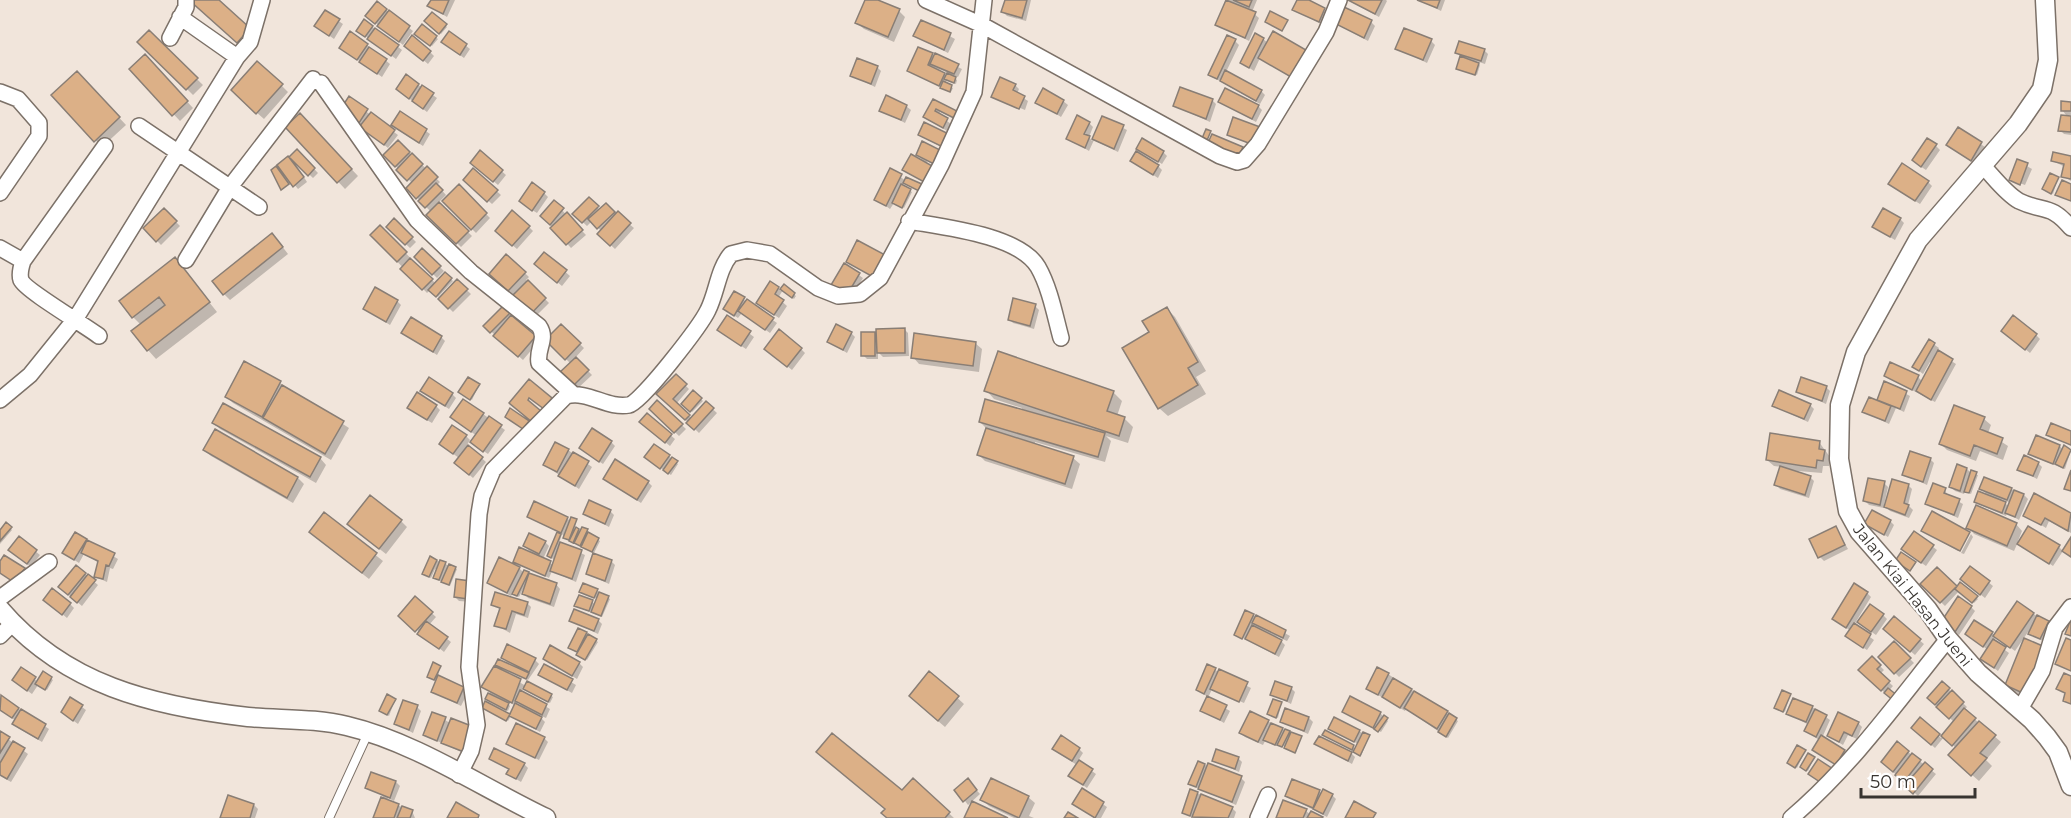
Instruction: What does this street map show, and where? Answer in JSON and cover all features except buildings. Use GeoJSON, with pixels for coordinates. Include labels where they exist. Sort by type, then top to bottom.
{"type":"FeatureCollection","features":[{"type":"Feature","properties":{"kind":"street"},"geometry":{"type":"LineString","coordinates":[[170,38],[186,7],[186,0]]}},
{"type":"Feature","properties":{"kind":"street"},"geometry":{"type":"LineString","coordinates":[[0,400],[30,375],[76,318],[119,245],[180,153],[237,57],[250,42],[262,0]]}},
{"type":"Feature","properties":{"kind":"street"},"geometry":{"type":"LineString","coordinates":[[926,0],[982,25],[1237,162],[1244,160],[1258,144],[1326,32],[1339,0]]}},
{"type":"Feature","properties":{"kind":"street"},"geometry":{"type":"LineString","coordinates":[[186,260],[230,187],[317,81],[417,220],[471,272],[542,329],[543,337],[538,353],[539,363],[573,394],[619,405],[636,401],[698,328],[710,306],[723,267],[731,254],[759,250],[770,254],[828,293],[851,296],[869,288],[880,278],[941,165],[974,93],[984,0]]}},
{"type":"Feature","properties":{"kind":"street","name":"Jalan Kiai Hasan Jueni"},"geometry":{"type":"LineString","coordinates":[[2045,0],[2048,60],[2046,79],[2030,108],[1918,240],[1856,352],[1840,405],[1839,459],[1843,494],[1851,519],[1883,561],[1928,609],[1948,639],[1986,681],[2020,709],[2052,745],[2071,786]]}},
{"type":"Feature","properties":{"kind":"street"},"geometry":{"type":"LineString","coordinates":[[180,17],[237,57]]}},
{"type":"Feature","properties":{"kind":"street"},"geometry":{"type":"LineString","coordinates":[[0,92],[18,99],[39,123],[39,136],[0,193]]}},
{"type":"Feature","properties":{"kind":"street"},"geometry":{"type":"LineString","coordinates":[[139,126],[259,207]]}},
{"type":"Feature","properties":{"kind":"street"},"geometry":{"type":"LineString","coordinates":[[99,336],[76,318],[28,289],[21,280],[23,261],[105,146]]}},
{"type":"Feature","properties":{"kind":"street"},"geometry":{"type":"LineString","coordinates":[[1983,165],[2013,196],[2026,204],[2057,212],[2071,228]]}},
{"type":"Feature","properties":{"kind":"street"},"geometry":{"type":"LineString","coordinates":[[909,221],[968,232],[1014,248],[1028,256],[1038,266],[1044,281],[1061,339]]}},
{"type":"Feature","properties":{"kind":"street"},"geometry":{"type":"LineString","coordinates":[[0,248],[23,261]]}},
{"type":"Feature","properties":{"kind":"street"},"geometry":{"type":"LineString","coordinates":[[459,775],[471,751],[477,725],[469,667],[482,496],[493,470],[561,400],[573,394]]}},
{"type":"Feature","properties":{"kind":"street"},"geometry":{"type":"LineString","coordinates":[[0,598],[49,562]]}},
{"type":"Feature","properties":{"kind":"street"},"geometry":{"type":"LineString","coordinates":[[2020,709],[2042,671],[2055,628],[2071,607]]}},
{"type":"Feature","properties":{"kind":"street"},"geometry":{"type":"LineString","coordinates":[[0,609],[6,630],[60,663],[124,692],[192,709],[331,724],[369,733],[546,818]]}},
{"type":"Feature","properties":{"kind":"street"},"geometry":{"type":"LineString","coordinates":[[1791,818],[1818,795],[1860,751],[1948,639]]}},
{"type":"Feature","properties":{"kind":"street"},"geometry":{"type":"LineString","coordinates":[[1258,818],[1268,795]]}},
{"type":"Feature","properties":{"kind":"lane"},"geometry":{"type":"LineString","coordinates":[[329,818],[369,733]]}}]}
